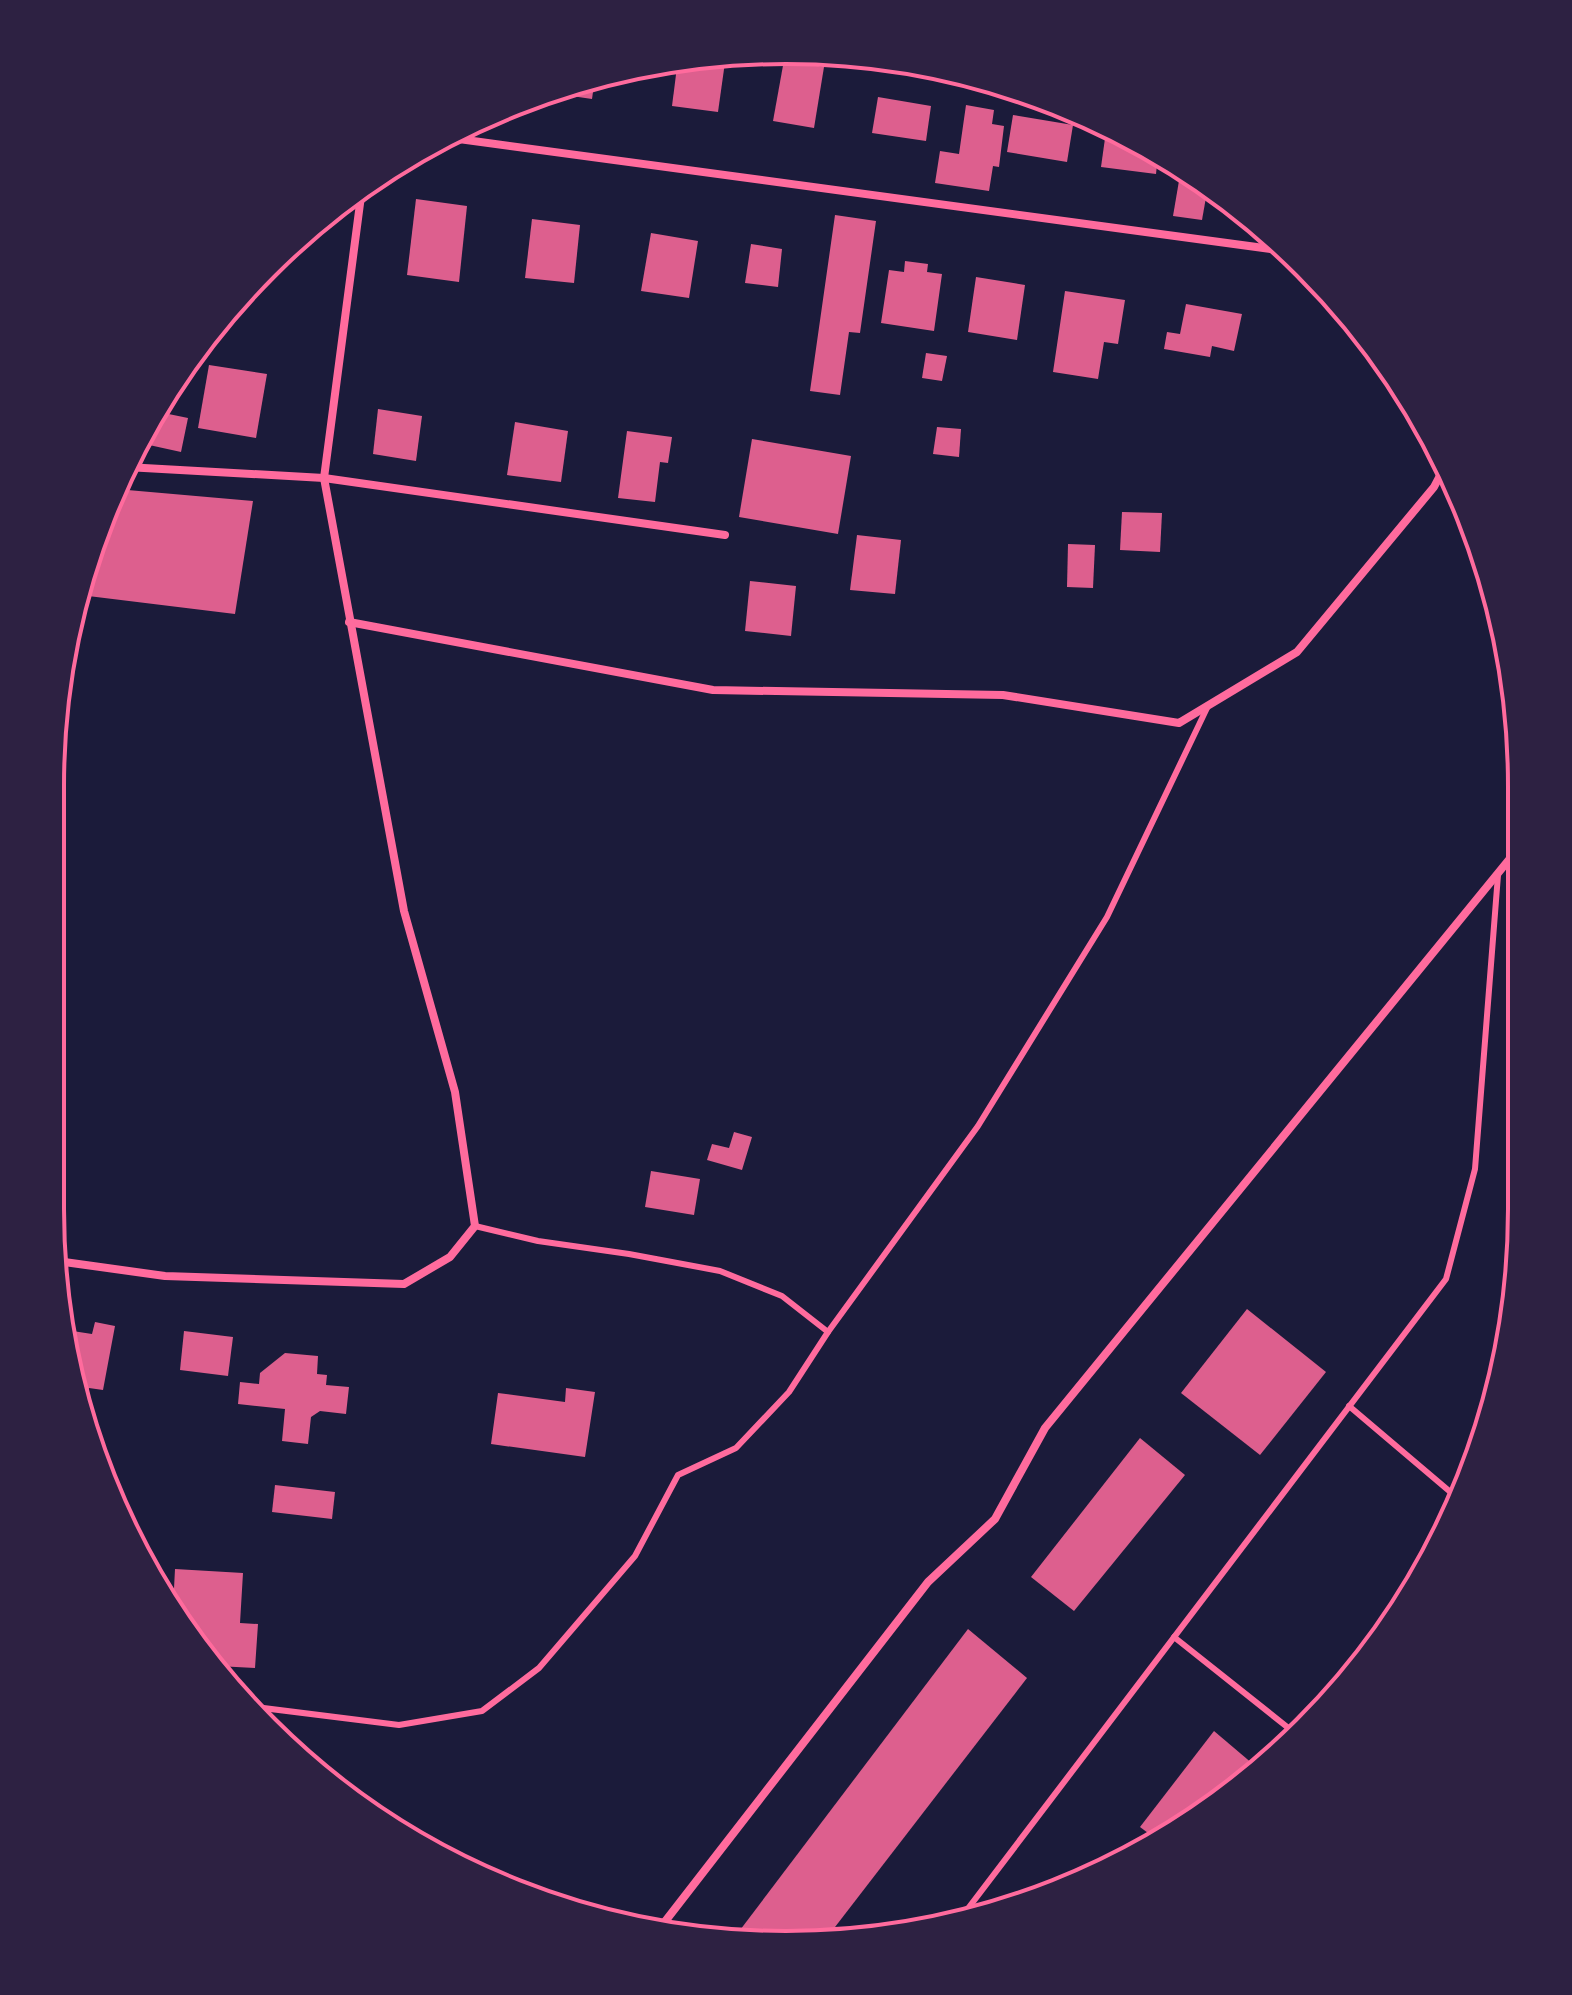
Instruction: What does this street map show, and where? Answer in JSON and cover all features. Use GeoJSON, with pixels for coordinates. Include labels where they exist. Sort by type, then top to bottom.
{"type":"FeatureCollection","features":[{"type":"Feature","properties":{"kind":"street"},"geometry":{"type":"LineString","coordinates":[[464,140],[1268,249]]}},
{"type":"Feature","properties":{"kind":"street"},"geometry":{"type":"LineString","coordinates":[[67,1262],[165,1276],[404,1284],[450,1257],[475,1226],[455,1092],[404,911],[324,478],[360,203]]}},
{"type":"Feature","properties":{"kind":"street"},"geometry":{"type":"LineString","coordinates":[[138,468],[324,478],[725,535]]}},
{"type":"Feature","properties":{"kind":"street"},"geometry":{"type":"LineString","coordinates":[[349,622],[713,690],[1003,695],[1179,723],[1297,652],[1439,478]]}},
{"type":"Feature","properties":{"kind":"street"},"geometry":{"type":"LineString","coordinates":[[666,1921],[928,1582],[995,1519],[1045,1428],[1508,860]]}},
{"type":"Feature","properties":{"kind":"lane"},"geometry":{"type":"LineString","coordinates":[[264,1708],[399,1725],[482,1711],[539,1668],[635,1556],[678,1475],[736,1448],[789,1392],[828,1332],[978,1126],[1107,917],[1208,705]]}},
{"type":"Feature","properties":{"kind":"lane"},"geometry":{"type":"LineString","coordinates":[[969,1907],[1446,1279],[1475,1169],[1499,871]]}},
{"type":"Feature","properties":{"kind":"lane"},"geometry":{"type":"LineString","coordinates":[[475,1226],[538,1241],[720,1271],[782,1296],[828,1332]]}},
{"type":"Feature","properties":{"kind":"lane"},"geometry":{"type":"LineString","coordinates":[[1349,1406],[1450,1492]]}},
{"type":"Feature","properties":{"kind":"lane"},"geometry":{"type":"LineString","coordinates":[[1174,1637],[1288,1728]]}},
{"type":"Feature","properties":{"kind":"building"},"geometry":{"type":"Polygon","coordinates":[[[783,64],[824,67],[814,128],[773,121],[783,64]]]}},
{"type":"Feature","properties":{"kind":"building"},"geometry":{"type":"Polygon","coordinates":[[[724,67],[718,112],[672,106],[676,73],[724,67]]]}},
{"type":"Feature","properties":{"kind":"building"},"geometry":{"type":"Polygon","coordinates":[[[593,91],[592,99],[574,96],[593,91]]]}},
{"type":"Feature","properties":{"kind":"building"},"geometry":{"type":"Polygon","coordinates":[[[878,97],[931,106],[926,141],[872,133],[878,97]]]}},
{"type":"Feature","properties":{"kind":"building"},"geometry":{"type":"Polygon","coordinates":[[[966,105],[994,110],[992,124],[1004,126],[999,167],[993,166],[989,191],[935,183],[940,151],[959,154],[966,105]]]}},
{"type":"Feature","properties":{"kind":"building"},"geometry":{"type":"Polygon","coordinates":[[[1013,115],[1073,125],[1067,162],[1007,152],[1013,115]]]}},
{"type":"Feature","properties":{"kind":"building"},"geometry":{"type":"Polygon","coordinates":[[[1105,138],[1157,167],[1156,174],[1101,167],[1105,138]]]}},
{"type":"Feature","properties":{"kind":"building"},"geometry":{"type":"Polygon","coordinates":[[[1179,181],[1206,199],[1202,220],[1173,216],[1179,181]]]}},
{"type":"Feature","properties":{"kind":"building"},"geometry":{"type":"Polygon","coordinates":[[[416,199],[467,206],[459,282],[407,275],[416,199]]]}},
{"type":"Feature","properties":{"kind":"building"},"geometry":{"type":"Polygon","coordinates":[[[835,215],[876,221],[860,333],[849,332],[840,395],[810,391],[835,215]]]}},
{"type":"Feature","properties":{"kind":"building"},"geometry":{"type":"Polygon","coordinates":[[[532,219],[580,225],[574,283],[525,278],[532,219]]]}},
{"type":"Feature","properties":{"kind":"building"},"geometry":{"type":"Polygon","coordinates":[[[651,233],[698,241],[689,298],[641,291],[651,233]]]}},
{"type":"Feature","properties":{"kind":"building"},"geometry":{"type":"Polygon","coordinates":[[[751,244],[782,249],[778,287],[745,283],[751,244]]]}},
{"type":"Feature","properties":{"kind":"building"},"geometry":{"type":"Polygon","coordinates":[[[905,261],[928,264],[927,272],[942,274],[934,331],[881,323],[889,270],[904,272],[905,261]]]}},
{"type":"Feature","properties":{"kind":"building"},"geometry":{"type":"Polygon","coordinates":[[[976,277],[1025,285],[1017,340],[968,332],[976,277]]]}},
{"type":"Feature","properties":{"kind":"building"},"geometry":{"type":"Polygon","coordinates":[[[1065,291],[1125,300],[1118,344],[1104,342],[1098,379],[1053,372],[1065,291]]]}},
{"type":"Feature","properties":{"kind":"building"},"geometry":{"type":"Polygon","coordinates":[[[1186,304],[1242,314],[1234,351],[1212,346],[1210,357],[1164,349],[1167,332],[1180,334],[1186,304]]]}},
{"type":"Feature","properties":{"kind":"building"},"geometry":{"type":"Polygon","coordinates":[[[926,353],[947,356],[942,381],[922,378],[926,353]]]}},
{"type":"Feature","properties":{"kind":"building"},"geometry":{"type":"Polygon","coordinates":[[[209,365],[267,374],[256,438],[198,428],[209,365]]]}},
{"type":"Feature","properties":{"kind":"building"},"geometry":{"type":"Polygon","coordinates":[[[378,409],[422,416],[416,461],[373,454],[378,409]]]}},
{"type":"Feature","properties":{"kind":"building"},"geometry":{"type":"Polygon","coordinates":[[[168,414],[188,418],[181,452],[150,445],[168,414]]]}},
{"type":"Feature","properties":{"kind":"building"},"geometry":{"type":"Polygon","coordinates":[[[515,422],[568,431],[561,482],[507,475],[515,422]]]}},
{"type":"Feature","properties":{"kind":"building"},"geometry":{"type":"Polygon","coordinates":[[[937,427],[961,429],[959,457],[933,454],[937,427]]]}},
{"type":"Feature","properties":{"kind":"building"},"geometry":{"type":"Polygon","coordinates":[[[627,431],[672,437],[668,463],[660,462],[655,502],[618,498],[627,431]]]}},
{"type":"Feature","properties":{"kind":"building"},"geometry":{"type":"Polygon","coordinates":[[[752,439],[851,456],[838,534],[739,517],[752,439]]]}},
{"type":"Feature","properties":{"kind":"building"},"geometry":{"type":"Polygon","coordinates":[[[128,490],[253,501],[235,614],[90,596],[102,554],[128,490]]]}},
{"type":"Feature","properties":{"kind":"building"},"geometry":{"type":"Polygon","coordinates":[[[1122,512],[1162,513],[1160,552],[1120,550],[1122,512]]]}},
{"type":"Feature","properties":{"kind":"building"},"geometry":{"type":"Polygon","coordinates":[[[857,535],[901,540],[895,594],[850,590],[857,535]]]}},
{"type":"Feature","properties":{"kind":"building"},"geometry":{"type":"Polygon","coordinates":[[[1068,544],[1095,545],[1093,588],[1067,587],[1068,544]]]}},
{"type":"Feature","properties":{"kind":"building"},"geometry":{"type":"Polygon","coordinates":[[[750,581],[796,586],[791,636],[745,631],[750,581]]]}},
{"type":"Feature","properties":{"kind":"building"},"geometry":{"type":"Polygon","coordinates":[[[734,1132],[752,1137],[742,1170],[707,1160],[712,1144],[729,1148],[734,1132]]]}},
{"type":"Feature","properties":{"kind":"building"},"geometry":{"type":"Polygon","coordinates":[[[651,1171],[700,1179],[694,1215],[645,1207],[651,1171]]]}},
{"type":"Feature","properties":{"kind":"building"},"geometry":{"type":"Polygon","coordinates":[[[1247,1309],[1326,1372],[1260,1455],[1181,1393],[1247,1309]]]}},
{"type":"Feature","properties":{"kind":"building"},"geometry":{"type":"Polygon","coordinates":[[[95,1322],[115,1326],[103,1390],[89,1388],[88,1392],[75,1331],[92,1334],[95,1322]]]}},
{"type":"Feature","properties":{"kind":"building"},"geometry":{"type":"Polygon","coordinates":[[[184,1331],[233,1337],[228,1376],[180,1370],[184,1331]]]}},
{"type":"Feature","properties":{"kind":"building"},"geometry":{"type":"Polygon","coordinates":[[[285,1353],[318,1356],[317,1374],[327,1375],[326,1385],[349,1387],[346,1414],[320,1411],[311,1417],[308,1444],[282,1441],[285,1409],[238,1404],[240,1382],[259,1384],[260,1373],[285,1353]]]}},
{"type":"Feature","properties":{"kind":"building"},"geometry":{"type":"Polygon","coordinates":[[[566,1388],[595,1392],[585,1457],[491,1444],[498,1393],[565,1402],[566,1388]]]}},
{"type":"Feature","properties":{"kind":"building"},"geometry":{"type":"Polygon","coordinates":[[[1140,1438],[1185,1475],[1074,1611],[1031,1577],[1140,1438]]]}},
{"type":"Feature","properties":{"kind":"building"},"geometry":{"type":"Polygon","coordinates":[[[275,1485],[335,1492],[332,1519],[272,1512],[275,1485]]]}},
{"type":"Feature","properties":{"kind":"building"},"geometry":{"type":"Polygon","coordinates":[[[175,1569],[243,1573],[240,1623],[258,1624],[255,1668],[228,1667],[174,1591],[175,1569]]]}},
{"type":"Feature","properties":{"kind":"building"},"geometry":{"type":"Polygon","coordinates":[[[968,1629],[1027,1678],[834,1929],[741,1929],[968,1629]]]}},
{"type":"Feature","properties":{"kind":"building"},"geometry":{"type":"Polygon","coordinates":[[[1214,1731],[1250,1762],[1226,1782],[1148,1833],[1140,1827],[1214,1731]]]}}]}
